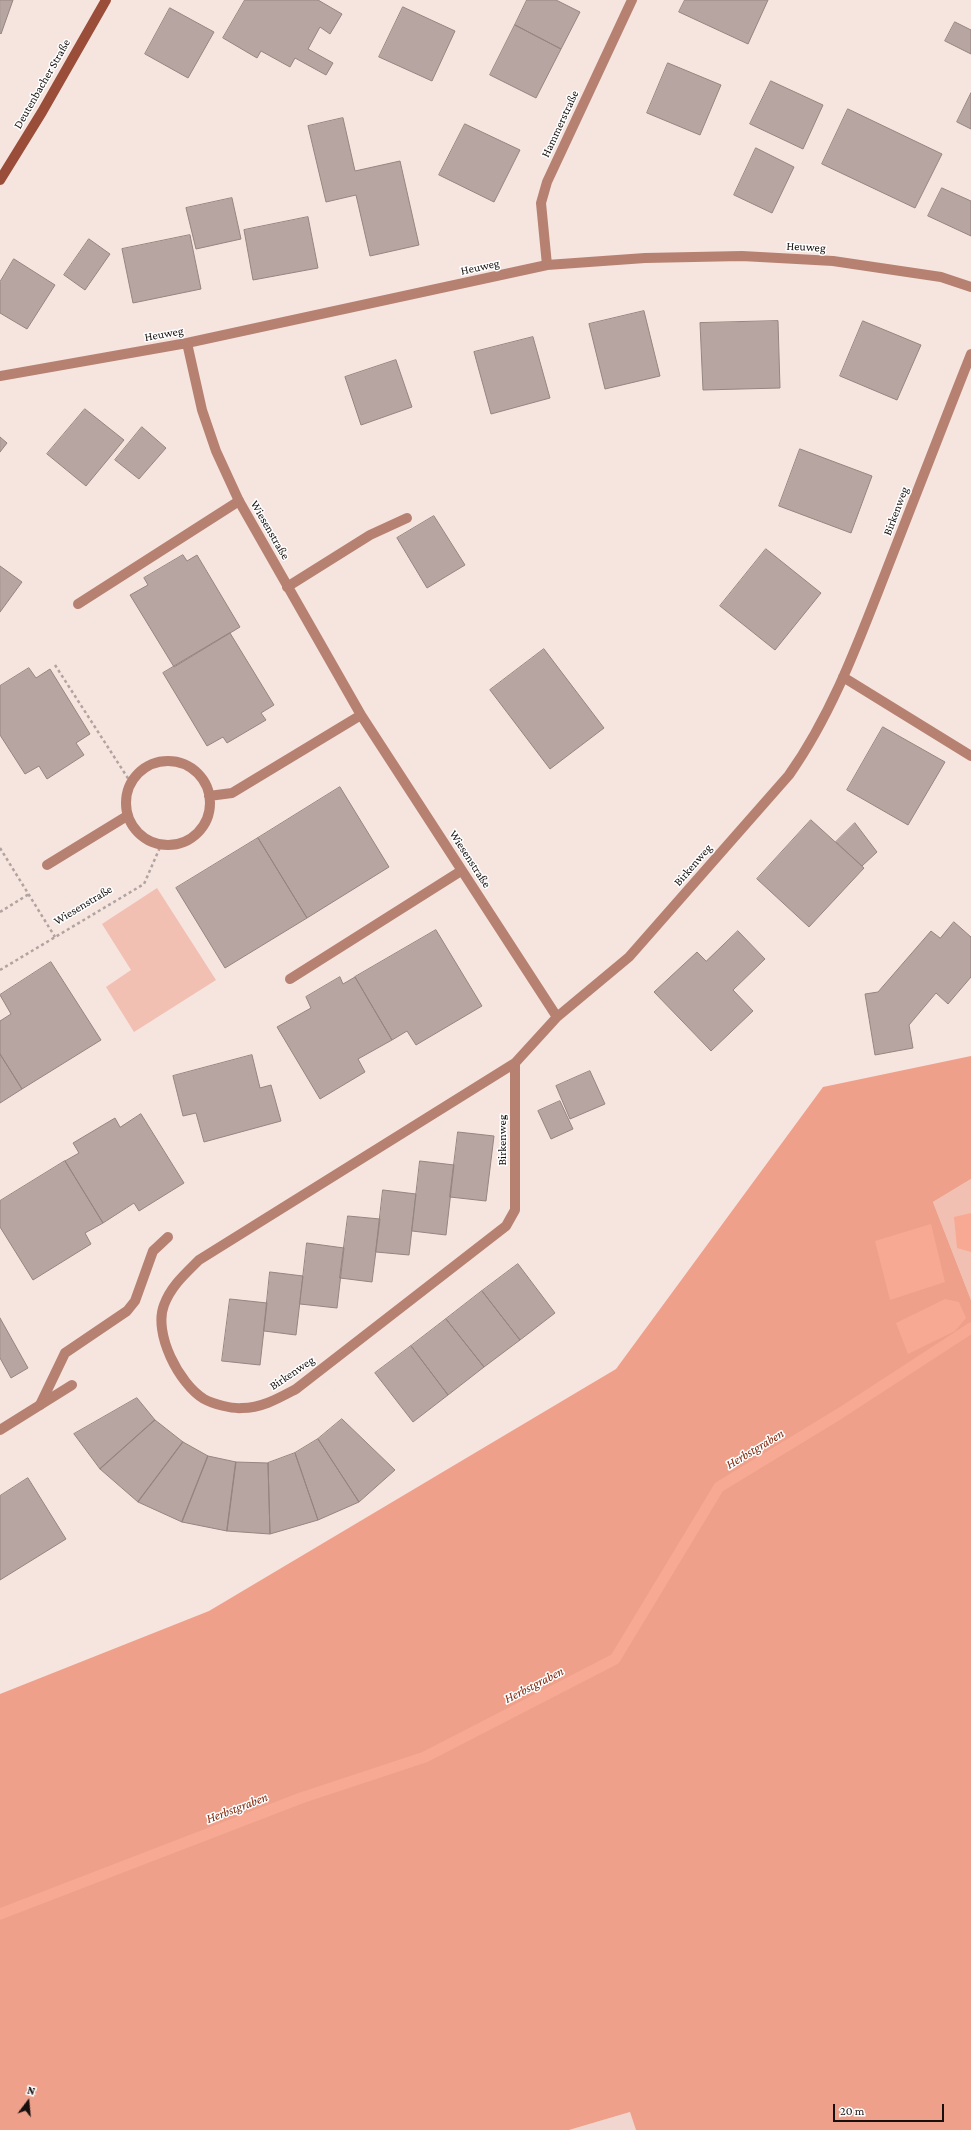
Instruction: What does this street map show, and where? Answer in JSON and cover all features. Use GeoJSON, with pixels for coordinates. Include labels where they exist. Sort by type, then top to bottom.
{"type":"FeatureCollection","features":[{"type":"Feature","properties":{"kind":"street","name":"Deutenbacher Straße"},"geometry":{"type":"LineString","coordinates":[[0,180],[42,112],[106,0]]}},
{"type":"Feature","properties":{"kind":"street","name":"Hammerstraße"},"geometry":{"type":"LineString","coordinates":[[547,265],[541,203],[547,182],[632,0]]}},
{"type":"Feature","properties":{"kind":"street","name":"Heuweg"},"geometry":{"type":"LineString","coordinates":[[0,376],[187,343],[547,265],[645,258],[742,256],[833,261],[941,277],[971,287]]}},
{"type":"Feature","properties":{"kind":"street","name":"Wiesenstraße"},"geometry":{"type":"LineString","coordinates":[[187,343],[202,410],[216,451],[238,501],[361,715],[557,1018]]}},
{"type":"Feature","properties":{"kind":"street","name":"Birkenweg"},"geometry":{"type":"LineString","coordinates":[[515,1063],[514,1210],[506,1226],[296,1389],[269,1403],[242,1408],[223,1405],[204,1399],[183,1380],[169,1352],[160,1322],[163,1306],[173,1286],[199,1260],[515,1063],[557,1018],[629,957],[790,775],[807,749],[843,677],[971,354]]}},
{"type":"Feature","properties":{"kind":"street"},"geometry":{"type":"LineString","coordinates":[[78,604],[238,501]]}},
{"type":"Feature","properties":{"kind":"street"},"geometry":{"type":"LineString","coordinates":[[287,587],[370,535],[407,518]]}},
{"type":"Feature","properties":{"kind":"street"},"geometry":{"type":"LineString","coordinates":[[843,677],[971,756]]}},
{"type":"Feature","properties":{"kind":"street"},"geometry":{"type":"LineString","coordinates":[[209,796],[232,793],[361,715]]}},
{"type":"Feature","properties":{"kind":"street"},"geometry":{"type":"LineString","coordinates":[[169,761],[180,763],[191,768],[206,785],[209,796],[210,807],[202,829],[183,843],[172,846],[149,842],[140,835],[132,826],[127,816],[125,805],[131,783],[147,767],[157,762],[169,761]]}},
{"type":"Feature","properties":{"kind":"street"},"geometry":{"type":"LineString","coordinates":[[47,865],[127,816]]}},
{"type":"Feature","properties":{"kind":"street"},"geometry":{"type":"LineString","coordinates":[[290,979],[461,871]]}},
{"type":"Feature","properties":{"kind":"street"},"geometry":{"type":"LineString","coordinates":[[40,1405],[65,1353],[127,1311],[135,1301],[153,1251],[168,1237]]}},
{"type":"Feature","properties":{"kind":"street"},"geometry":{"type":"LineString","coordinates":[[0,1430],[72,1385]]}},
{"type":"Feature","properties":{"kind":"path"},"geometry":{"type":"LineString","coordinates":[[55,665],[131,783]]}},
{"type":"Feature","properties":{"kind":"path","name":"Wiesenstraße"},"geometry":{"type":"LineString","coordinates":[[0,970],[144,884],[161,845]]}},
{"type":"Feature","properties":{"kind":"path"},"geometry":{"type":"LineString","coordinates":[[0,848],[55,937]]}},
{"type":"Feature","properties":{"kind":"path"},"geometry":{"type":"LineString","coordinates":[[0,912],[29,894]]}},
{"type":"Feature","properties":{"kind":"shaded area"},"geometry":{"type":"Polygon","coordinates":[[[157,888],[216,980],[134,1032],[106,987],[131,970],[102,924],[157,888]]]}},
{"type":"Feature","properties":{"kind":"shaded area"},"geometry":{"type":"Polygon","coordinates":[[[971,1056],[971,1179],[933,1202],[971,1300],[971,2130],[636,2130],[630,2112],[569,2130],[0,2130],[0,1694],[209,1611],[616,1369],[823,1087],[971,1056]]]}},
{"type":"Feature","properties":{"kind":"shaded area"},"geometry":{"type":"Polygon","coordinates":[[[971,1179],[971,1300],[933,1202],[971,1179]]]}},
{"type":"Feature","properties":{"kind":"shaded area"},"geometry":{"type":"Polygon","coordinates":[[[971,1213],[971,1252],[957,1248],[954,1217],[971,1213]]]}},
{"type":"Feature","properties":{"kind":"shaded area"},"geometry":{"type":"Polygon","coordinates":[[[931,1224],[945,1282],[890,1300],[875,1241],[931,1224]]]}},
{"type":"Feature","properties":{"kind":"shaded area"},"geometry":{"type":"Polygon","coordinates":[[[945,1299],[959,1302],[966,1318],[955,1331],[908,1354],[896,1323],[945,1299]]]}},
{"type":"Feature","properties":{"kind":"shaded area"},"geometry":{"type":"Polygon","coordinates":[[[630,2112],[636,2130],[569,2130],[630,2112]]]}},
{"type":"Feature","properties":{"kind":"building"},"geometry":{"type":"Polygon","coordinates":[[[0,0],[13,0],[1,34],[0,33],[0,0]]]}},
{"type":"Feature","properties":{"kind":"building"},"geometry":{"type":"Polygon","coordinates":[[[245,0],[318,0],[342,14],[330,34],[320,27],[308,49],[333,63],[326,75],[295,58],[290,67],[261,51],[257,58],[223,38],[245,0]]]}},
{"type":"Feature","properties":{"kind":"building"},"geometry":{"type":"Polygon","coordinates":[[[527,0],[556,0],[580,12],[561,49],[515,25],[527,0]]]}},
{"type":"Feature","properties":{"kind":"building"},"geometry":{"type":"Polygon","coordinates":[[[685,0],[768,0],[748,44],[679,12],[685,0]]]}},
{"type":"Feature","properties":{"kind":"building"},"geometry":{"type":"Polygon","coordinates":[[[403,7],[455,31],[432,81],[379,57],[403,7]]]}},
{"type":"Feature","properties":{"kind":"building"},"geometry":{"type":"Polygon","coordinates":[[[170,8],[214,32],[188,78],[145,54],[170,8]]]}},
{"type":"Feature","properties":{"kind":"building"},"geometry":{"type":"Polygon","coordinates":[[[955,22],[971,30],[971,54],[945,41],[955,22]]]}},
{"type":"Feature","properties":{"kind":"building"},"geometry":{"type":"Polygon","coordinates":[[[515,25],[561,49],[536,98],[490,75],[515,25]]]}},
{"type":"Feature","properties":{"kind":"building"},"geometry":{"type":"Polygon","coordinates":[[[668,63],[721,85],[700,135],[647,113],[668,63]]]}},
{"type":"Feature","properties":{"kind":"building"},"geometry":{"type":"Polygon","coordinates":[[[771,81],[823,105],[803,149],[750,124],[771,81]]]}},
{"type":"Feature","properties":{"kind":"building"},"geometry":{"type":"Polygon","coordinates":[[[971,93],[971,129],[957,122],[971,93]]]}},
{"type":"Feature","properties":{"kind":"building"},"geometry":{"type":"Polygon","coordinates":[[[848,109],[942,154],[915,208],[822,164],[848,109]]]}},
{"type":"Feature","properties":{"kind":"building"},"geometry":{"type":"Polygon","coordinates":[[[343,118],[355,171],[400,161],[419,245],[370,256],[356,195],[326,202],[308,126],[343,118]]]}},
{"type":"Feature","properties":{"kind":"building"},"geometry":{"type":"Polygon","coordinates":[[[465,124],[520,150],[494,202],[439,175],[465,124]]]}},
{"type":"Feature","properties":{"kind":"building"},"geometry":{"type":"Polygon","coordinates":[[[756,148],[794,167],[772,213],[734,195],[756,148]]]}},
{"type":"Feature","properties":{"kind":"building"},"geometry":{"type":"Polygon","coordinates":[[[942,188],[971,201],[971,236],[928,216],[942,188]]]}},
{"type":"Feature","properties":{"kind":"building"},"geometry":{"type":"Polygon","coordinates":[[[232,198],[241,239],[196,249],[186,208],[232,198]]]}},
{"type":"Feature","properties":{"kind":"building"},"geometry":{"type":"Polygon","coordinates":[[[308,217],[318,268],[253,280],[244,230],[308,217]]]}},
{"type":"Feature","properties":{"kind":"building"},"geometry":{"type":"Polygon","coordinates":[[[190,235],[201,289],[133,303],[122,249],[190,235]]]}},
{"type":"Feature","properties":{"kind":"building"},"geometry":{"type":"Polygon","coordinates":[[[89,239],[110,254],[85,290],[64,275],[89,239]]]}},
{"type":"Feature","properties":{"kind":"building"},"geometry":{"type":"Polygon","coordinates":[[[14,259],[55,285],[27,329],[0,313],[0,282],[14,259]]]}},
{"type":"Feature","properties":{"kind":"building"},"geometry":{"type":"Polygon","coordinates":[[[644,311],[660,376],[605,389],[589,324],[644,311]]]}},
{"type":"Feature","properties":{"kind":"building"},"geometry":{"type":"Polygon","coordinates":[[[778,321],[780,388],[703,390],[700,323],[778,321]]]}},
{"type":"Feature","properties":{"kind":"building"},"geometry":{"type":"Polygon","coordinates":[[[863,321],[921,345],[897,400],[840,376],[863,321]]]}},
{"type":"Feature","properties":{"kind":"building"},"geometry":{"type":"Polygon","coordinates":[[[533,337],[550,398],[491,414],[474,352],[533,337]]]}},
{"type":"Feature","properties":{"kind":"building"},"geometry":{"type":"Polygon","coordinates":[[[396,360],[412,407],[361,425],[345,377],[396,360]]]}},
{"type":"Feature","properties":{"kind":"building"},"geometry":{"type":"Polygon","coordinates":[[[85,409],[124,440],[86,486],[47,454],[85,409]]]}},
{"type":"Feature","properties":{"kind":"building"},"geometry":{"type":"Polygon","coordinates":[[[142,427],[166,448],[139,479],[115,460],[142,427]]]}},
{"type":"Feature","properties":{"kind":"building"},"geometry":{"type":"Polygon","coordinates":[[[0,437],[7,443],[0,452],[0,437]]]}},
{"type":"Feature","properties":{"kind":"building"},"geometry":{"type":"Polygon","coordinates":[[[800,449],[872,476],[851,533],[779,506],[800,449]]]}},
{"type":"Feature","properties":{"kind":"building"},"geometry":{"type":"Polygon","coordinates":[[[434,516],[465,565],[427,588],[397,538],[434,516]]]}},
{"type":"Feature","properties":{"kind":"building"},"geometry":{"type":"Polygon","coordinates":[[[766,549],[821,593],[775,650],[720,606],[766,549]]]}},
{"type":"Feature","properties":{"kind":"building"},"geometry":{"type":"Polygon","coordinates":[[[183,555],[187,561],[197,555],[240,627],[174,667],[130,595],[148,585],[144,578],[183,555]]]}},
{"type":"Feature","properties":{"kind":"building"},"geometry":{"type":"Polygon","coordinates":[[[0,566],[22,582],[0,612],[0,566]]]}},
{"type":"Feature","properties":{"kind":"building"},"geometry":{"type":"Polygon","coordinates":[[[230,633],[274,705],[261,713],[266,720],[227,743],[223,737],[207,746],[163,673],[230,633]]]}},
{"type":"Feature","properties":{"kind":"building"},"geometry":{"type":"Polygon","coordinates":[[[544,649],[604,728],[550,769],[490,690],[544,649]]]}},
{"type":"Feature","properties":{"kind":"building"},"geometry":{"type":"Polygon","coordinates":[[[29,668],[36,678],[50,669],[90,734],[76,743],[84,755],[47,779],[39,766],[25,774],[0,735],[0,686],[29,668]]]}},
{"type":"Feature","properties":{"kind":"building"},"geometry":{"type":"Polygon","coordinates":[[[883,727],[945,762],[908,825],[847,790],[883,727]]]}},
{"type":"Feature","properties":{"kind":"building"},"geometry":{"type":"Polygon","coordinates":[[[340,787],[389,867],[307,918],[258,838],[340,787]]]}},
{"type":"Feature","properties":{"kind":"building"},"geometry":{"type":"Polygon","coordinates":[[[811,820],[864,868],[809,927],[757,879],[811,820]]]}},
{"type":"Feature","properties":{"kind":"building"},"geometry":{"type":"Polygon","coordinates":[[[855,823],[877,852],[862,866],[836,842],[855,823]]]}},
{"type":"Feature","properties":{"kind":"building"},"geometry":{"type":"Polygon","coordinates":[[[258,838],[307,918],[225,968],[176,888],[258,838]]]}},
{"type":"Feature","properties":{"kind":"building"},"geometry":{"type":"Polygon","coordinates":[[[954,922],[971,937],[971,977],[948,1004],[936,993],[909,1025],[913,1048],[875,1055],[865,994],[878,992],[931,931],[940,938],[954,922]]]}},
{"type":"Feature","properties":{"kind":"building"},"geometry":{"type":"Polygon","coordinates":[[[436,930],[482,1006],[416,1045],[407,1031],[392,1040],[355,977],[436,930]]]}},
{"type":"Feature","properties":{"kind":"building"},"geometry":{"type":"Polygon","coordinates":[[[738,931],[765,959],[733,990],[753,1011],[711,1051],[654,992],[697,952],[706,961],[738,931]]]}},
{"type":"Feature","properties":{"kind":"building"},"geometry":{"type":"Polygon","coordinates":[[[51,962],[101,1040],[22,1089],[0,1054],[0,1021],[11,1014],[0,995],[51,962]]]}},
{"type":"Feature","properties":{"kind":"building"},"geometry":{"type":"Polygon","coordinates":[[[340,977],[343,984],[355,977],[392,1040],[358,1059],[365,1072],[320,1099],[277,1027],[311,1008],[306,997],[340,977]]]}},
{"type":"Feature","properties":{"kind":"building"},"geometry":{"type":"Polygon","coordinates":[[[0,1054],[22,1089],[0,1103],[0,1054]]]}},
{"type":"Feature","properties":{"kind":"building"},"geometry":{"type":"Polygon","coordinates":[[[252,1055],[260,1088],[271,1085],[281,1121],[204,1142],[196,1113],[183,1116],[173,1076],[252,1055]]]}},
{"type":"Feature","properties":{"kind":"building"},"geometry":{"type":"Polygon","coordinates":[[[590,1071],[605,1104],[570,1119],[556,1086],[590,1071]]]}},
{"type":"Feature","properties":{"kind":"building"},"geometry":{"type":"Polygon","coordinates":[[[560,1101],[573,1129],[551,1139],[538,1111],[560,1101]]]}},
{"type":"Feature","properties":{"kind":"building"},"geometry":{"type":"Polygon","coordinates":[[[141,1114],[184,1183],[139,1211],[134,1203],[103,1223],[65,1161],[79,1153],[73,1143],[115,1118],[120,1127],[141,1114]]]}},
{"type":"Feature","properties":{"kind":"building"},"geometry":{"type":"Polygon","coordinates":[[[458,1132],[494,1136],[486,1201],[450,1197],[458,1132]]]}},
{"type":"Feature","properties":{"kind":"building"},"geometry":{"type":"Polygon","coordinates":[[[65,1161],[103,1223],[85,1233],[91,1244],[33,1280],[0,1227],[0,1201],[65,1161]]]}},
{"type":"Feature","properties":{"kind":"building"},"geometry":{"type":"Polygon","coordinates":[[[420,1161],[454,1165],[446,1235],[412,1231],[420,1161]]]}},
{"type":"Feature","properties":{"kind":"building"},"geometry":{"type":"Polygon","coordinates":[[[383,1190],[416,1194],[409,1255],[376,1252],[383,1190]]]}},
{"type":"Feature","properties":{"kind":"building"},"geometry":{"type":"Polygon","coordinates":[[[348,1216],[380,1219],[372,1282],[340,1278],[348,1216]]]}},
{"type":"Feature","properties":{"kind":"building"},"geometry":{"type":"Polygon","coordinates":[[[307,1243],[344,1248],[337,1308],[300,1304],[307,1243]]]}},
{"type":"Feature","properties":{"kind":"building"},"geometry":{"type":"Polygon","coordinates":[[[518,1264],[555,1313],[520,1340],[482,1291],[518,1264]]]}},
{"type":"Feature","properties":{"kind":"building"},"geometry":{"type":"Polygon","coordinates":[[[270,1272],[303,1276],[296,1335],[264,1331],[270,1272]]]}},
{"type":"Feature","properties":{"kind":"building"},"geometry":{"type":"Polygon","coordinates":[[[482,1291],[520,1340],[484,1367],[446,1319],[482,1291]]]}},
{"type":"Feature","properties":{"kind":"building"},"geometry":{"type":"Polygon","coordinates":[[[230,1299],[267,1303],[260,1365],[222,1361],[230,1299]]]}},
{"type":"Feature","properties":{"kind":"building"},"geometry":{"type":"Polygon","coordinates":[[[0,1318],[28,1368],[11,1378],[0,1358],[0,1318]]]}},
{"type":"Feature","properties":{"kind":"building"},"geometry":{"type":"Polygon","coordinates":[[[446,1319],[484,1367],[448,1395],[411,1346],[446,1319]]]}},
{"type":"Feature","properties":{"kind":"building"},"geometry":{"type":"Polygon","coordinates":[[[411,1346],[448,1395],[413,1422],[375,1373],[411,1346]]]}},
{"type":"Feature","properties":{"kind":"building"},"geometry":{"type":"Polygon","coordinates":[[[137,1398],[155,1420],[100,1469],[74,1434],[137,1398]]]}},
{"type":"Feature","properties":{"kind":"building"},"geometry":{"type":"Polygon","coordinates":[[[342,1419],[395,1470],[359,1502],[318,1439],[342,1419]]]}},
{"type":"Feature","properties":{"kind":"building"},"geometry":{"type":"Polygon","coordinates":[[[155,1420],[183,1442],[138,1502],[100,1469],[155,1420]]]}},
{"type":"Feature","properties":{"kind":"building"},"geometry":{"type":"Polygon","coordinates":[[[318,1439],[359,1502],[318,1520],[295,1453],[318,1439]]]}},
{"type":"Feature","properties":{"kind":"building"},"geometry":{"type":"Polygon","coordinates":[[[183,1442],[208,1456],[182,1522],[138,1502],[183,1442]]]}},
{"type":"Feature","properties":{"kind":"building"},"geometry":{"type":"Polygon","coordinates":[[[295,1453],[318,1520],[270,1534],[268,1463],[295,1453]]]}},
{"type":"Feature","properties":{"kind":"building"},"geometry":{"type":"Polygon","coordinates":[[[208,1456],[236,1462],[227,1531],[182,1522],[208,1456]]]}},
{"type":"Feature","properties":{"kind":"building"},"geometry":{"type":"Polygon","coordinates":[[[236,1462],[268,1463],[270,1534],[227,1531],[236,1462]]]}},
{"type":"Feature","properties":{"kind":"building"},"geometry":{"type":"Polygon","coordinates":[[[28,1478],[66,1539],[0,1580],[0,1496],[28,1478]]]}},
{"type":"Feature","properties":{"kind":"waterway","name":"Herbstgraben"},"geometry":{"type":"LineString","coordinates":[[0,1914],[301,1798],[425,1757],[615,1659],[719,1487],[839,1414],[971,1328]]}}]}
